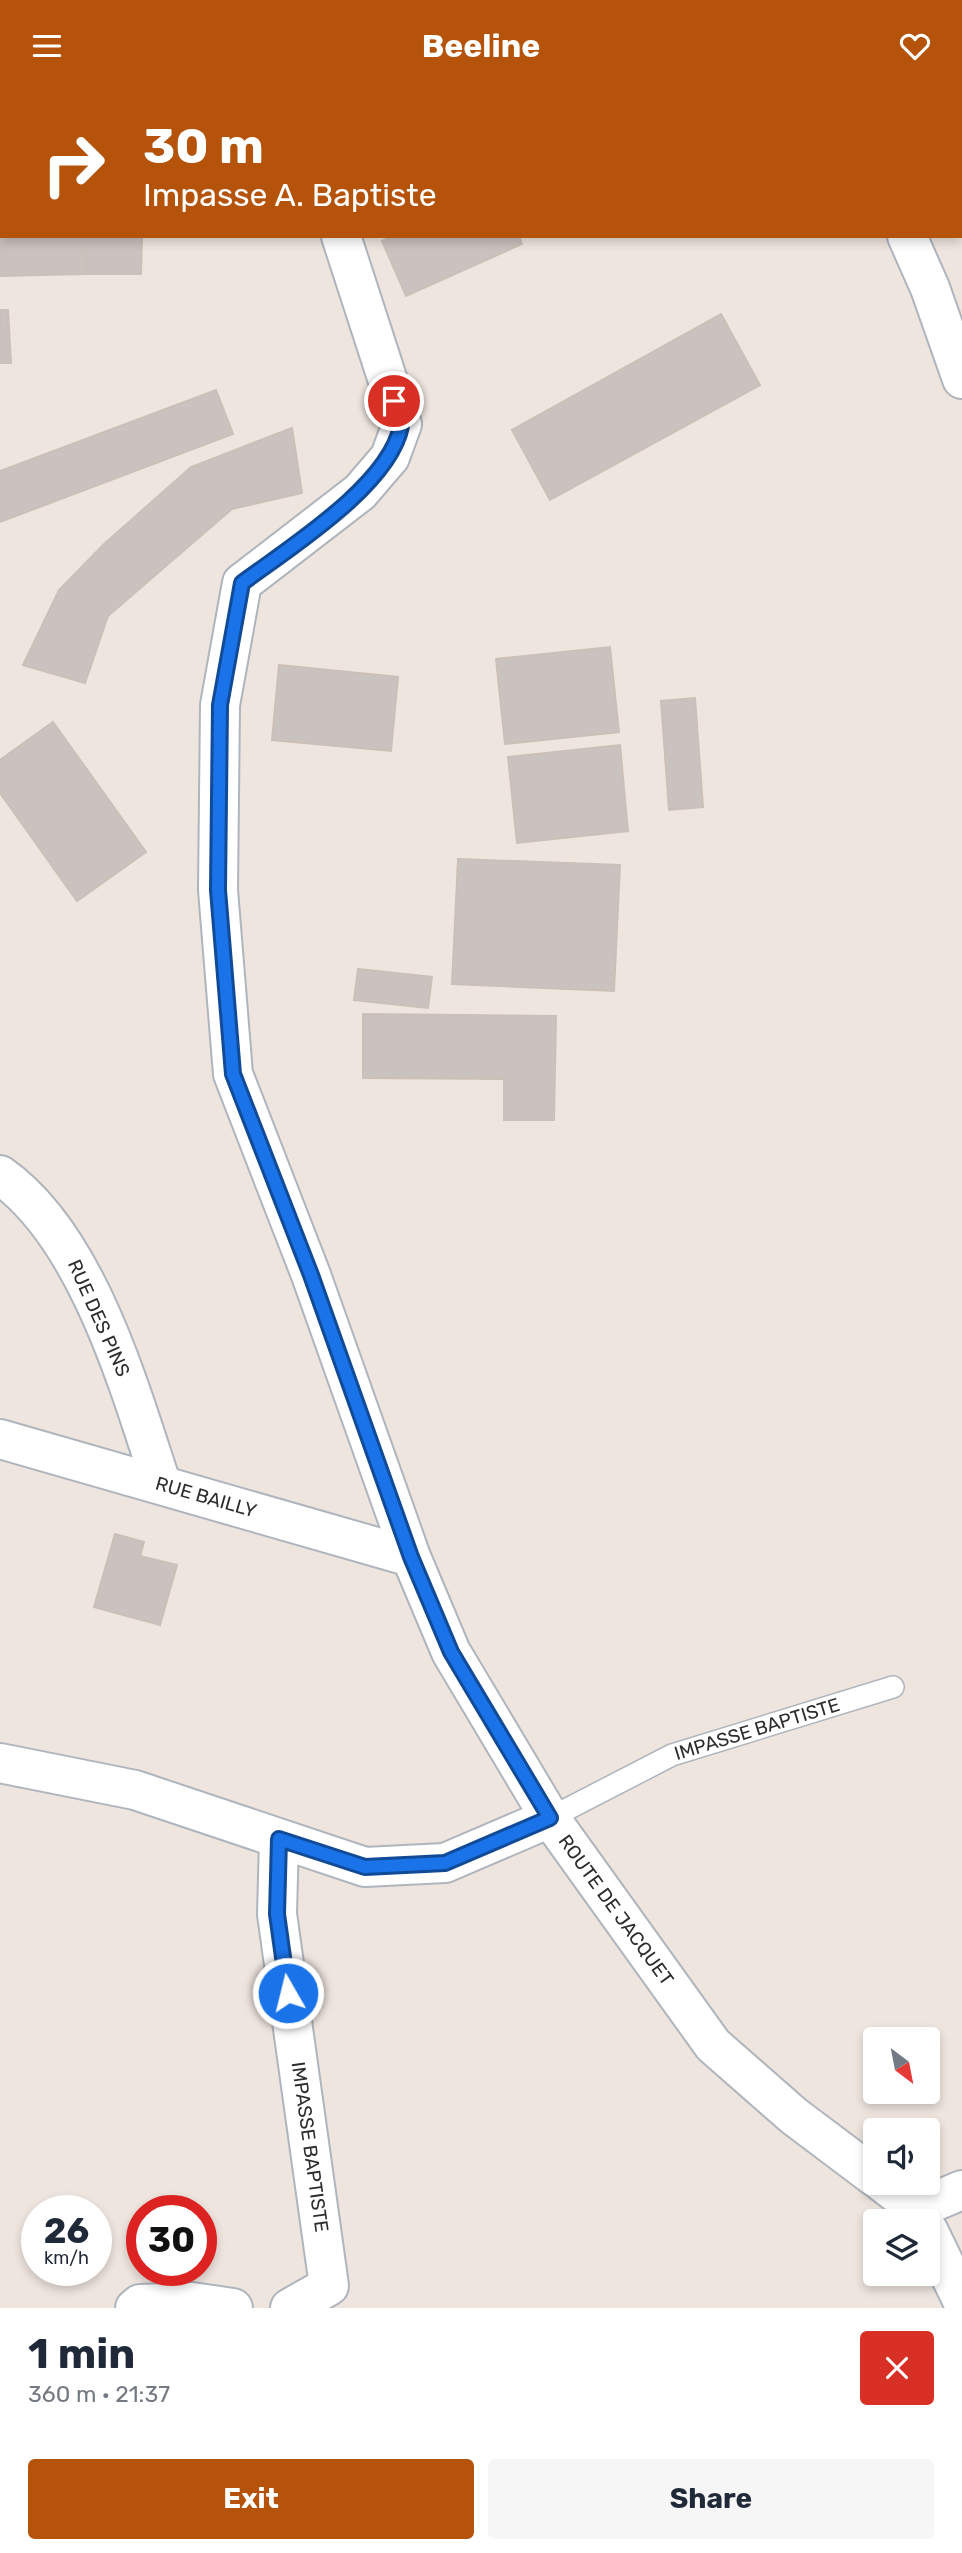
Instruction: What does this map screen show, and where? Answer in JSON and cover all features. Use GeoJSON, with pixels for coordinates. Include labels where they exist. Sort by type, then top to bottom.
{"type":"FeatureCollection","features":[{"type":"Feature","properties":{"kind":"street","name":"ROUTE DE JACQUET"},"geometry":{"type":"LineString","coordinates":[[342,238],[402,424],[390,457],[360,492],[242,583],[220,705],[218,890],[233,1074],[311,1275],[411,1557],[451,1652],[550,1818],[713,2045],[794,2116],[863,2168]]}},
{"type":"Feature","properties":{"kind":"street"},"geometry":{"type":"LineString","coordinates":[[908,238],[930,288],[962,379]]}},
{"type":"Feature","properties":{"kind":"street","name":"RUE DES PINS"},"geometry":{"type":"LineString","coordinates":[[0,1175],[19,1188],[78,1265],[123,1369],[161,1483]]}},
{"type":"Feature","properties":{"kind":"street","name":"RUE BAILLY"},"geometry":{"type":"LineString","coordinates":[[0,1439],[161,1483],[411,1557]]}},
{"type":"Feature","properties":{"kind":"street"},"geometry":{"type":"LineString","coordinates":[[0,1763],[135,1790],[365,1867],[445,1863],[550,1818]]}},
{"type":"Feature","properties":{"kind":"street","name":"IMPASSE BAPTISTE"},"geometry":{"type":"LineString","coordinates":[[279,1839],[277,1914],[329,2286],[290,2308]]}},
{"type":"Feature","properties":{"kind":"street"},"geometry":{"type":"LineString","coordinates":[[937,2209],[962,2190]]}},
{"type":"Feature","properties":{"kind":"street"},"geometry":{"type":"LineString","coordinates":[[896,2195],[911,2209]]}},
{"type":"Feature","properties":{"kind":"street"},"geometry":{"type":"LineString","coordinates":[[940,2261],[957,2302]]}},
{"type":"Feature","properties":{"kind":"street"},"geometry":{"type":"LineString","coordinates":[[135,2308],[140,2304],[192,2302],[233,2308]]}},
{"type":"Feature","properties":{"kind":"lane","name":"IMPASSE BAPTISTE"},"geometry":{"type":"LineString","coordinates":[[550,1818],[672,1755],[893,1687]]}},
{"type":"Feature","properties":{"kind":"building"},"geometry":{"type":"Polygon","coordinates":[[[0,238],[85,238],[86,274],[0,276],[0,238]]]}},
{"type":"Feature","properties":{"kind":"building"},"geometry":{"type":"Polygon","coordinates":[[[85,238],[142,238],[141,274],[86,274],[85,238]]]}},
{"type":"Feature","properties":{"kind":"building"},"geometry":{"type":"Polygon","coordinates":[[[389,238],[520,238],[522,244],[406,296],[382,241],[389,238]]]}},
{"type":"Feature","properties":{"kind":"building"},"geometry":{"type":"Polygon","coordinates":[[[0,310],[8,310],[11,363],[0,363],[0,310]]]}},
{"type":"Feature","properties":{"kind":"building"},"geometry":{"type":"Polygon","coordinates":[[[721,314],[760,385],[550,500],[512,430],[721,314]]]}},
{"type":"Feature","properties":{"kind":"building"},"geometry":{"type":"Polygon","coordinates":[[[216,390],[233,434],[0,522],[0,471],[216,390]]]}},
{"type":"Feature","properties":{"kind":"building"},"geometry":{"type":"Polygon","coordinates":[[[292,428],[302,493],[232,509],[108,616],[85,683],[23,665],[59,590],[103,545],[191,467],[292,428]]]}},
{"type":"Feature","properties":{"kind":"building"},"geometry":{"type":"Polygon","coordinates":[[[610,647],[619,732],[505,744],[496,659],[610,647]]]}},
{"type":"Feature","properties":{"kind":"building"},"geometry":{"type":"Polygon","coordinates":[[[279,665],[398,677],[391,751],[272,740],[279,665]]]}},
{"type":"Feature","properties":{"kind":"building"},"geometry":{"type":"Polygon","coordinates":[[[695,698],[703,807],[669,810],[661,701],[695,698]]]}},
{"type":"Feature","properties":{"kind":"building"},"geometry":{"type":"Polygon","coordinates":[[[53,722],[146,852],[77,901],[0,793],[0,760],[53,722]]]}},
{"type":"Feature","properties":{"kind":"building"},"geometry":{"type":"Polygon","coordinates":[[[620,745],[628,831],[517,843],[508,757],[620,745]]]}},
{"type":"Feature","properties":{"kind":"building"},"geometry":{"type":"Polygon","coordinates":[[[458,859],[620,865],[614,991],[452,984],[458,859]]]}},
{"type":"Feature","properties":{"kind":"building"},"geometry":{"type":"Polygon","coordinates":[[[358,969],[432,977],[428,1008],[354,1000],[358,969]]]}},
{"type":"Feature","properties":{"kind":"building"},"geometry":{"type":"Polygon","coordinates":[[[363,1014],[556,1016],[554,1120],[504,1120],[504,1079],[363,1078],[363,1014]]]}},
{"type":"Feature","properties":{"kind":"building"},"geometry":{"type":"Polygon","coordinates":[[[115,1534],[144,1542],[140,1556],[177,1565],[160,1625],[94,1607],[115,1534]]]}},
{"type":"Feature","properties":{"kind":"route"},"geometry":{"type":"LineString","coordinates":[[288,1993],[277,1914],[279,1839],[365,1867],[445,1863],[550,1818],[451,1652],[411,1557],[311,1275],[233,1074],[218,890],[220,705],[242,583],[360,492],[390,457],[402,424],[394,401]]}}]}
